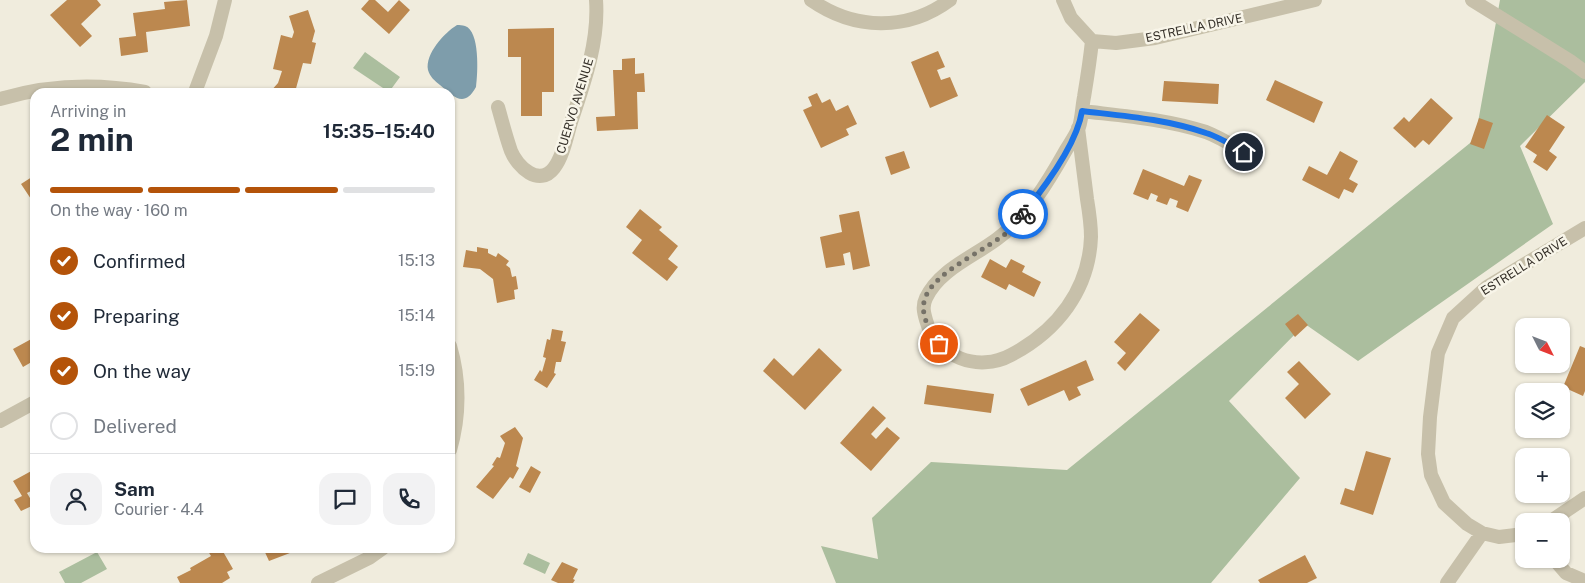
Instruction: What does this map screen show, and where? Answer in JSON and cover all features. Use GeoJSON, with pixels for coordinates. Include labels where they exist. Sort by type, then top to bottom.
{"type":"FeatureCollection","features":[{"type":"Feature","properties":{"kind":"street"},"geometry":{"type":"LineString","coordinates":[[197,88],[216,36],[225,0]]}},
{"type":"Feature","properties":{"kind":"street","name":"CUERVO AVENUE"},"geometry":{"type":"LineString","coordinates":[[498,107],[515,159],[534,176],[544,176],[553,170],[558,161],[579,98],[594,40],[597,15],[596,0]]}},
{"type":"Feature","properties":{"kind":"street"},"geometry":{"type":"LineString","coordinates":[[812,0],[824,9],[846,18],[870,23],[894,23],[918,18],[940,8],[950,0]]}},
{"type":"Feature","properties":{"kind":"street"},"geometry":{"type":"LineString","coordinates":[[1063,0],[1071,18],[1092,41],[1078,128],[1055,170],[1010,229],[949,271],[934,284],[925,300],[924,311],[929,329],[939,344],[953,356],[965,361],[983,363],[1001,360],[1025,348],[1051,327],[1068,308],[1081,285],[1089,261],[1091,235],[1078,128]]}},
{"type":"Feature","properties":{"kind":"street","name":"ESTRELLA DRIVE"},"geometry":{"type":"LineString","coordinates":[[1092,41],[1116,43],[1155,38],[1316,0]]}},
{"type":"Feature","properties":{"kind":"street"},"geometry":{"type":"LineString","coordinates":[[1472,0],[1585,72]]}},
{"type":"Feature","properties":{"kind":"street"},"geometry":{"type":"LineString","coordinates":[[60,88],[120,88]]}},
{"type":"Feature","properties":{"kind":"street"},"geometry":{"type":"LineString","coordinates":[[0,99],[30,92]]}},
{"type":"Feature","properties":{"kind":"street"},"geometry":{"type":"LineString","coordinates":[[1082,111],[1146,117],[1176,124],[1208,133],[1244,152]]}},
{"type":"Feature","properties":{"kind":"street","name":"ESTRELLA DRIVE"},"geometry":{"type":"LineString","coordinates":[[1515,535],[1499,536],[1482,533],[1467,524],[1444,503],[1431,475],[1428,454],[1430,417],[1438,353],[1453,318],[1487,287],[1585,228]]}},
{"type":"Feature","properties":{"kind":"street"},"geometry":{"type":"LineString","coordinates":[[455,368],[458,403],[455,427]]}},
{"type":"Feature","properties":{"kind":"street"},"geometry":{"type":"LineString","coordinates":[[0,421],[30,405]]}},
{"type":"Feature","properties":{"kind":"street"},"geometry":{"type":"LineString","coordinates":[[1563,513],[1585,498]]}},
{"type":"Feature","properties":{"kind":"street"},"geometry":{"type":"LineString","coordinates":[[1447,583],[1482,533]]}},
{"type":"Feature","properties":{"kind":"street"},"geometry":{"type":"LineString","coordinates":[[318,583],[376,553]]}},
{"type":"Feature","properties":{"kind":"street"},"geometry":{"type":"LineString","coordinates":[[1562,568],[1566,573],[1585,581]]}},
{"type":"Feature","properties":{"kind":"green space"},"geometry":{"type":"Polygon","coordinates":[[[1500,0],[1585,0],[1585,82],[1520,146],[1553,224],[1358,361],[1305,324],[1229,401],[1300,478],[1211,583],[836,583],[821,546],[878,559],[872,518],[931,462],[1067,470],[1475,139],[1500,0]]]}},
{"type":"Feature","properties":{"kind":"green space"},"geometry":{"type":"Polygon","coordinates":[[[365,52],[400,77],[392,88],[383,88],[353,68],[365,52]]]}},
{"type":"Feature","properties":{"kind":"green space"},"geometry":{"type":"Polygon","coordinates":[[[95,553],[98,553],[107,569],[81,583],[65,583],[59,572],[95,553]]]}},
{"type":"Feature","properties":{"kind":"green space"},"geometry":{"type":"Polygon","coordinates":[[[528,553],[550,563],[545,574],[523,564],[528,553]]]}},
{"type":"Feature","properties":{"kind":"water"},"geometry":{"type":"Polygon","coordinates":[[[457,25],[465,26],[470,29],[476,44],[476,87],[467,98],[455,96],[455,88],[443,88],[433,79],[428,70],[429,57],[432,51],[447,33],[457,25]]]}},
{"type":"Feature","properties":{"kind":"building"},"geometry":{"type":"Polygon","coordinates":[[[67,0],[97,0],[101,5],[81,24],[92,36],[80,47],[50,15],[67,0]]]}},
{"type":"Feature","properties":{"kind":"building"},"geometry":{"type":"Polygon","coordinates":[[[187,0],[190,26],[146,32],[148,52],[121,56],[119,38],[136,36],[133,13],[165,9],[164,2],[187,0]]]}},
{"type":"Feature","properties":{"kind":"building"},"geometry":{"type":"Polygon","coordinates":[[[369,0],[375,0],[388,12],[399,0],[410,10],[389,34],[361,9],[369,0]]]}},
{"type":"Feature","properties":{"kind":"building"},"geometry":{"type":"Polygon","coordinates":[[[308,10],[315,31],[312,42],[316,43],[311,64],[303,63],[296,88],[274,88],[278,83],[282,71],[273,69],[281,35],[292,38],[294,32],[289,16],[308,10]]]}},
{"type":"Feature","properties":{"kind":"building"},"geometry":{"type":"Polygon","coordinates":[[[554,28],[554,92],[542,92],[542,116],[521,116],[521,57],[508,57],[508,29],[554,28]]]}},
{"type":"Feature","properties":{"kind":"building"},"geometry":{"type":"Polygon","coordinates":[[[938,51],[945,67],[937,70],[941,80],[950,77],[958,96],[930,108],[911,62],[938,51]]]}},
{"type":"Feature","properties":{"kind":"building"},"geometry":{"type":"Polygon","coordinates":[[[635,58],[635,74],[644,73],[645,92],[637,92],[638,129],[597,131],[596,117],[615,116],[613,70],[622,70],[622,59],[635,58]]]}},
{"type":"Feature","properties":{"kind":"building"},"geometry":{"type":"Polygon","coordinates":[[[1275,80],[1323,102],[1314,123],[1266,100],[1275,80]]]}},
{"type":"Feature","properties":{"kind":"building"},"geometry":{"type":"Polygon","coordinates":[[[1164,81],[1219,84],[1218,104],[1162,101],[1164,81]]]}},
{"type":"Feature","properties":{"kind":"building"},"geometry":{"type":"Polygon","coordinates":[[[817,93],[822,103],[830,99],[836,111],[848,105],[857,124],[846,129],[849,135],[821,148],[803,110],[812,106],[808,97],[817,93]]]}},
{"type":"Feature","properties":{"kind":"building"},"geometry":{"type":"Polygon","coordinates":[[[1431,98],[1453,118],[1429,145],[1423,140],[1415,148],[1393,128],[1404,117],[1409,122],[1431,98]]]}},
{"type":"Feature","properties":{"kind":"building"},"geometry":{"type":"Polygon","coordinates":[[[1547,115],[1565,127],[1549,151],[1557,157],[1547,171],[1533,162],[1537,155],[1525,147],[1547,115]]]}},
{"type":"Feature","properties":{"kind":"building"},"geometry":{"type":"Polygon","coordinates":[[[1479,118],[1493,123],[1484,149],[1470,144],[1479,118]]]}},
{"type":"Feature","properties":{"kind":"building"},"geometry":{"type":"Polygon","coordinates":[[[904,151],[910,168],[891,175],[885,157],[904,151]]]}},
{"type":"Feature","properties":{"kind":"building"},"geometry":{"type":"Polygon","coordinates":[[[1340,151],[1358,161],[1349,179],[1358,184],[1353,193],[1344,189],[1339,199],[1302,180],[1309,166],[1327,175],[1340,151]]]}},
{"type":"Feature","properties":{"kind":"building"},"geometry":{"type":"Polygon","coordinates":[[[1143,169],[1184,186],[1189,175],[1202,180],[1188,212],[1176,207],[1178,201],[1170,198],[1167,205],[1156,201],[1158,196],[1151,193],[1148,200],[1133,194],[1143,169]]]}},
{"type":"Feature","properties":{"kind":"building"},"geometry":{"type":"Polygon","coordinates":[[[30,178],[30,198],[21,184],[30,178]]]}},
{"type":"Feature","properties":{"kind":"building"},"geometry":{"type":"Polygon","coordinates":[[[640,209],[662,227],[659,230],[678,246],[668,259],[678,267],[667,281],[632,253],[642,240],[626,227],[640,209]]]}},
{"type":"Feature","properties":{"kind":"building"},"geometry":{"type":"Polygon","coordinates":[[[859,211],[870,266],[853,270],[850,252],[843,254],[845,265],[826,268],[820,237],[842,232],[839,215],[859,211]]]}},
{"type":"Feature","properties":{"kind":"building"},"geometry":{"type":"Polygon","coordinates":[[[477,247],[488,249],[488,253],[496,257],[498,253],[509,261],[506,265],[510,268],[512,277],[516,276],[518,289],[514,290],[515,299],[497,303],[493,279],[480,269],[463,267],[466,250],[477,252],[477,247]]]}},
{"type":"Feature","properties":{"kind":"building"},"geometry":{"type":"Polygon","coordinates":[[[990,259],[1006,268],[1011,259],[1025,266],[1022,272],[1041,282],[1034,297],[1009,284],[1006,290],[981,277],[990,259]]]}},
{"type":"Feature","properties":{"kind":"building"},"geometry":{"type":"Polygon","coordinates":[[[1140,313],[1160,330],[1125,371],[1117,363],[1126,353],[1114,342],[1140,313]]]}},
{"type":"Feature","properties":{"kind":"building"},"geometry":{"type":"Polygon","coordinates":[[[1298,314],[1308,325],[1295,337],[1285,324],[1298,314]]]}},
{"type":"Feature","properties":{"kind":"building"},"geometry":{"type":"Polygon","coordinates":[[[552,329],[563,331],[561,341],[566,342],[561,362],[556,362],[554,373],[556,374],[547,388],[534,380],[540,370],[542,372],[546,358],[543,357],[547,339],[550,340],[552,329]]]}},
{"type":"Feature","properties":{"kind":"building"},"geometry":{"type":"Polygon","coordinates":[[[30,340],[30,363],[23,367],[13,349],[30,340]]]}},
{"type":"Feature","properties":{"kind":"building"},"geometry":{"type":"Polygon","coordinates":[[[1580,346],[1585,348],[1585,391],[1583,396],[1570,390],[1570,383],[1565,383],[1580,346]]]}},
{"type":"Feature","properties":{"kind":"building"},"geometry":{"type":"Polygon","coordinates":[[[819,348],[842,370],[805,410],[763,371],[774,358],[793,376],[819,348]]]}},
{"type":"Feature","properties":{"kind":"building"},"geometry":{"type":"Polygon","coordinates":[[[1086,360],[1094,380],[1077,387],[1081,395],[1069,401],[1064,390],[1028,406],[1020,389],[1086,360]]]}},
{"type":"Feature","properties":{"kind":"building"},"geometry":{"type":"Polygon","coordinates":[[[1299,361],[1331,394],[1305,419],[1285,398],[1299,384],[1287,372],[1299,361]]]}},
{"type":"Feature","properties":{"kind":"building"},"geometry":{"type":"Polygon","coordinates":[[[927,385],[994,394],[991,413],[924,404],[927,385]]]}},
{"type":"Feature","properties":{"kind":"building"},"geometry":{"type":"Polygon","coordinates":[[[873,406],[886,418],[871,434],[876,439],[887,427],[900,438],[871,471],[840,443],[873,406]]]}},
{"type":"Feature","properties":{"kind":"building"},"geometry":{"type":"Polygon","coordinates":[[[515,427],[523,438],[516,466],[519,468],[513,479],[510,477],[493,499],[476,487],[494,466],[492,465],[497,457],[500,458],[505,443],[500,436],[515,427]]]}},
{"type":"Feature","properties":{"kind":"building"},"geometry":{"type":"Polygon","coordinates":[[[1366,451],[1391,458],[1373,515],[1340,504],[1345,488],[1354,491],[1366,451]]]}},
{"type":"Feature","properties":{"kind":"building"},"geometry":{"type":"Polygon","coordinates":[[[531,466],[541,472],[530,493],[519,487],[531,466]]]}},
{"type":"Feature","properties":{"kind":"building"},"geometry":{"type":"Polygon","coordinates":[[[30,472],[30,492],[27,493],[30,498],[30,507],[21,511],[14,500],[22,496],[13,481],[30,472]]]}},
{"type":"Feature","properties":{"kind":"building"},"geometry":{"type":"Polygon","coordinates":[[[209,553],[224,553],[233,569],[227,572],[230,578],[222,583],[180,583],[177,577],[211,556],[209,553]]]}},
{"type":"Feature","properties":{"kind":"building"},"geometry":{"type":"Polygon","coordinates":[[[265,553],[290,553],[269,561],[265,553]]]}},
{"type":"Feature","properties":{"kind":"building"},"geometry":{"type":"Polygon","coordinates":[[[1305,555],[1317,578],[1307,583],[1260,583],[1258,580],[1305,555]]]}},
{"type":"Feature","properties":{"kind":"building"},"geometry":{"type":"Polygon","coordinates":[[[562,562],[578,569],[573,583],[558,583],[551,580],[562,562]]]}},
{"type":"Feature","properties":{"kind":"way so far"},"geometry":{"type":"LineString","coordinates":[[939,344],[929,329],[924,311],[925,300],[934,284],[949,271],[994,242],[1010,229],[1023,214]]}},
{"type":"Feature","properties":{"kind":"route"},"geometry":{"type":"LineString","coordinates":[[1023,214],[1055,170],[1078,128],[1082,111],[1146,117],[1176,124],[1208,133],[1244,152]]}}]}
